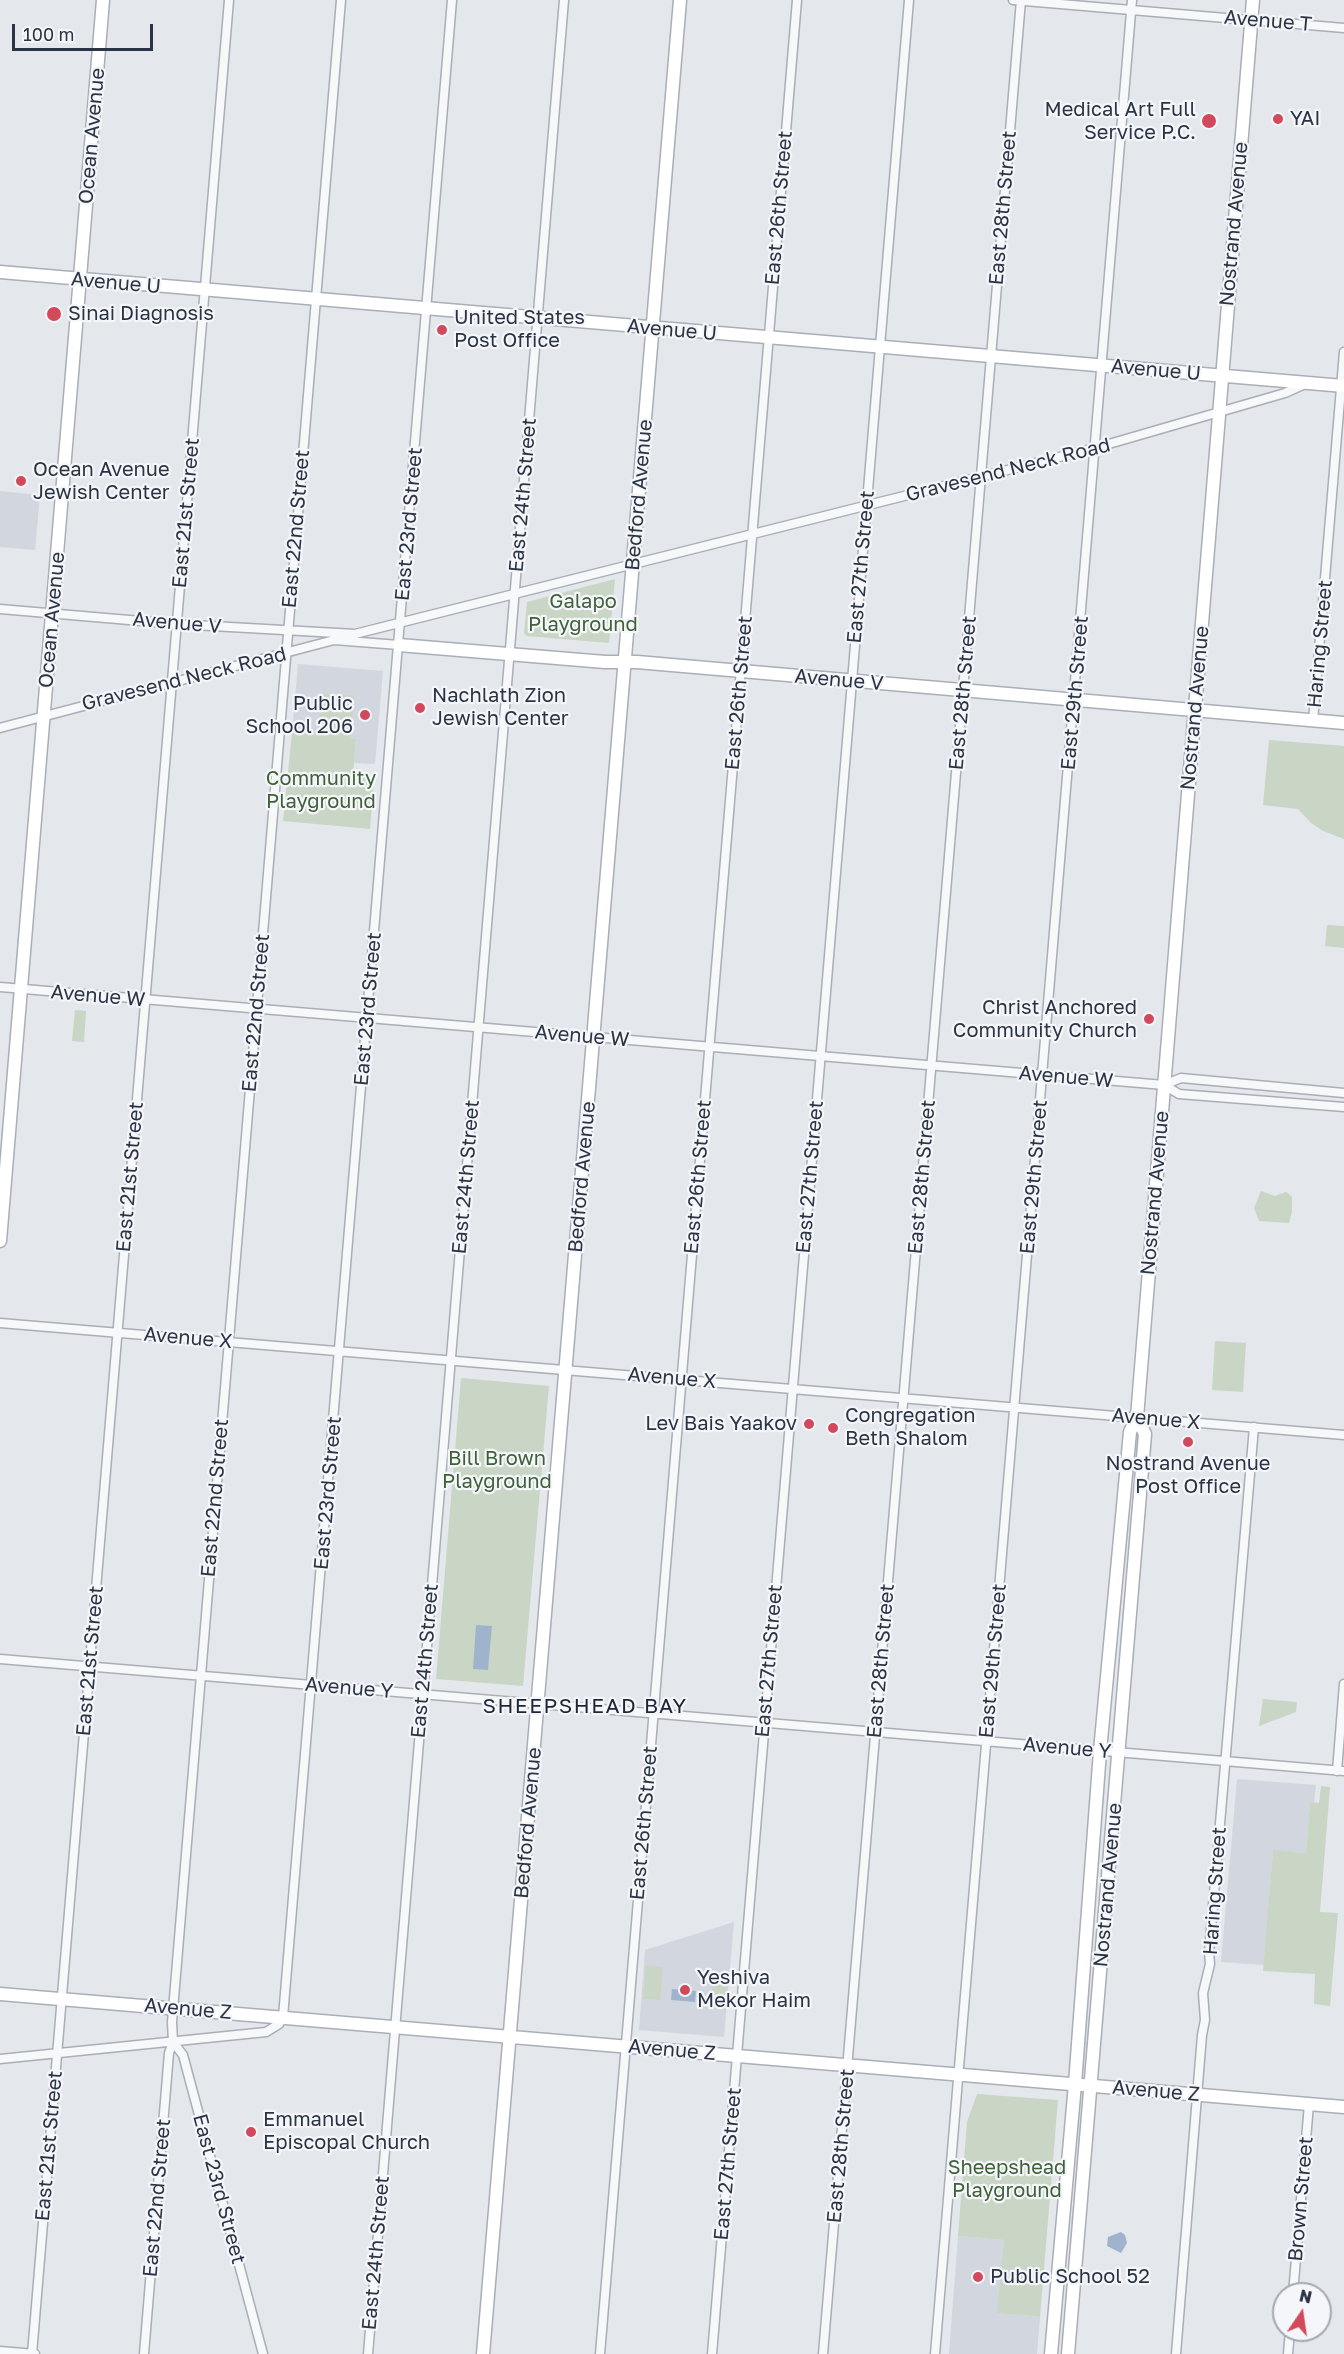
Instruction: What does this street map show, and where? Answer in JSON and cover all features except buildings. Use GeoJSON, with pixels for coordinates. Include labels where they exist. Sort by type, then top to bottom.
{"type":"FeatureCollection","features":[{"type":"Feature","properties":{"kind":"main road","name":"Ocean Avenue"},"geometry":{"type":"LineString","coordinates":[[0,1241],[103,0]]}},
{"type":"Feature","properties":{"kind":"main road","name":"Bedford Avenue"},"geometry":{"type":"LineString","coordinates":[[483,2354],[680,0]]}},
{"type":"Feature","properties":{"kind":"main road","name":"Nostrand Avenue"},"geometry":{"type":"LineString","coordinates":[[1051,2354],[1075,2084],[1100,1751],[1130,1432],[1137,1417],[1253,0]]}},
{"type":"Feature","properties":{"kind":"main road","name":"Avenue U"},"geometry":{"type":"LineString","coordinates":[[0,272],[426,310],[1342,386]]}},
{"type":"Feature","properties":{"kind":"main road","name":"Avenue V"},"geometry":{"type":"LineString","coordinates":[[399,645],[605,662],[625,661],[1344,723]]}},
{"type":"Feature","properties":{"kind":"main road","name":"Nostrand Avenue"},"geometry":{"type":"LineString","coordinates":[[1068,2354],[1145,1434],[1137,1417]]}},
{"type":"Feature","properties":{"kind":"main road","name":"Avenue Z"},"geometry":{"type":"LineString","coordinates":[[0,1994],[1344,2107]]}},
{"type":"Feature","properties":{"kind":"street","name":"East 21st Street"},"geometry":{"type":"LineString","coordinates":[[32,2354],[229,0]]}},
{"type":"Feature","properties":{"kind":"street","name":"East 22nd Street"},"geometry":{"type":"LineString","coordinates":[[172,2026],[341,0]]}},
{"type":"Feature","properties":{"kind":"street","name":"East 23rd Street"},"geometry":{"type":"LineString","coordinates":[[283,2017],[452,0]]}},
{"type":"Feature","properties":{"kind":"street","name":"East 24th Street"},"geometry":{"type":"LineString","coordinates":[[368,2354],[564,0]]}},
{"type":"Feature","properties":{"kind":"street","name":"East 26th Street"},"geometry":{"type":"LineString","coordinates":[[600,2354],[797,0]]}},
{"type":"Feature","properties":{"kind":"street","name":"East 27th Street"},"geometry":{"type":"LineString","coordinates":[[712,2354],[909,0]]}},
{"type":"Feature","properties":{"kind":"street","name":"Avenue T"},"geometry":{"type":"LineString","coordinates":[[1013,0],[1344,28]]}},
{"type":"Feature","properties":{"kind":"street","name":"East 28th Street"},"geometry":{"type":"LineString","coordinates":[[823,2354],[1021,0]]}},
{"type":"Feature","properties":{"kind":"street","name":"East 29th Street"},"geometry":{"type":"LineString","coordinates":[[935,2354],[1132,0]]}},
{"type":"Feature","properties":{"kind":"street","name":"Haring Street"},"geometry":{"type":"LineString","coordinates":[[1313,721],[1344,352]]}},
{"type":"Feature","properties":{"kind":"street","name":"Gravesend Neck Road"},"geometry":{"type":"LineString","coordinates":[[355,634],[1095,448],[1285,393],[1308,382]]}},
{"type":"Feature","properties":{"kind":"street","name":"Avenue V"},"geometry":{"type":"LineString","coordinates":[[0,609],[176,624],[355,634]]}},
{"type":"Feature","properties":{"kind":"street","name":"Avenue V"},"geometry":{"type":"LineString","coordinates":[[334,640],[399,645]]}},
{"type":"Feature","properties":{"kind":"street","name":"Gravesend Neck Road"},"geometry":{"type":"LineString","coordinates":[[0,728],[334,640]]}},
{"type":"Feature","properties":{"kind":"street","name":"Avenue W"},"geometry":{"type":"LineString","coordinates":[[0,987],[1164,1085],[1179,1094],[1344,1107]]}},
{"type":"Feature","properties":{"kind":"street","name":"Avenue W"},"geometry":{"type":"LineString","coordinates":[[1164,1085],[1181,1078],[1344,1093]]}},
{"type":"Feature","properties":{"kind":"street","name":"Avenue X"},"geometry":{"type":"LineString","coordinates":[[0,1323],[1344,1434]]}},
{"type":"Feature","properties":{"kind":"street","name":"Haring Street"},"geometry":{"type":"LineString","coordinates":[[1176,2354],[1205,2020],[1203,1993],[1210,1964],[1209,1952],[1254,1427]]}},
{"type":"Feature","properties":{"kind":"street","name":"Avenue Y"},"geometry":{"type":"LineString","coordinates":[[0,1659],[1341,1771]]}},
{"type":"Feature","properties":{"kind":"street"},"geometry":{"type":"LineString","coordinates":[[1341,1771],[1344,1684]]}},
{"type":"Feature","properties":{"kind":"street"},"geometry":{"type":"LineString","coordinates":[[0,2059],[266,2032],[279,2024],[283,2017]]}},
{"type":"Feature","properties":{"kind":"street","name":"East 23rd Street"},"geometry":{"type":"LineString","coordinates":[[172,2026],[173,2042],[182,2052],[186,2065],[263,2354]]}},
{"type":"Feature","properties":{"kind":"street","name":"East 22nd Street"},"geometry":{"type":"LineString","coordinates":[[144,2354],[169,2054],[173,2042]]}},
{"type":"Feature","properties":{"kind":"street","name":"Brown Street"},"geometry":{"type":"LineString","coordinates":[[1294,2282],[1309,2104]]}},
{"type":"Feature","properties":{"kind":"street"},"geometry":{"type":"LineString","coordinates":[[0,2351],[37,2354]]}},
{"type":"Feature","properties":{"kind":"shaded area"},"geometry":{"type":"Polygon","coordinates":[[[0,491],[40,495],[35,550],[0,547],[0,491]]]}},
{"type":"Feature","properties":{"kind":"shaded area","name":"Public School 206"},"geometry":{"type":"Polygon","coordinates":[[[298,664],[383,671],[375,764],[354,763],[356,739],[350,738],[353,696],[318,735],[292,733],[298,664]]]}},
{"type":"Feature","properties":{"kind":"shaded area"},"geometry":{"type":"Polygon","coordinates":[[[1237,1779],[1316,1785],[1314,1803],[1310,1803],[1306,1853],[1273,1851],[1264,1965],[1221,1962],[1237,1779]]]}},
{"type":"Feature","properties":{"kind":"shaded area","name":"Yeshiva Mekor Haim"},"geometry":{"type":"Polygon","coordinates":[[[734,1922],[724,2037],[639,2030],[645,1950],[734,1922]]]}},
{"type":"Feature","properties":{"kind":"shaded area","name":"Public School 52"},"geometry":{"type":"Polygon","coordinates":[[[958,2236],[1004,2240],[998,2313],[1040,2317],[1037,2354],[949,2354],[958,2236]]]}},
{"type":"Feature","properties":{"kind":"green space","name":"Galapo Playground"},"geometry":{"type":"Polygon","coordinates":[[[615,579],[609,643],[527,636],[524,633],[527,602],[615,579]]]}},
{"type":"Feature","properties":{"kind":"green space","name":"Community Playground"},"geometry":{"type":"Polygon","coordinates":[[[321,694],[354,696],[350,738],[356,739],[353,775],[374,777],[370,829],[283,821],[292,733],[318,735],[321,694]]]}},
{"type":"Feature","properties":{"kind":"green space"},"geometry":{"type":"Polygon","coordinates":[[[1269,740],[1344,746],[1344,839],[1323,831],[1311,823],[1298,809],[1263,805],[1269,740]]]}},
{"type":"Feature","properties":{"kind":"green space"},"geometry":{"type":"Polygon","coordinates":[[[1327,925],[1344,926],[1344,948],[1325,946],[1327,925]]]}},
{"type":"Feature","properties":{"kind":"green space"},"geometry":{"type":"Polygon","coordinates":[[[75,1010],[86,1011],[84,1042],[72,1041],[75,1010]]]}},
{"type":"Feature","properties":{"kind":"green space"},"geometry":{"type":"Polygon","coordinates":[[[1261,1191],[1275,1196],[1286,1192],[1292,1197],[1289,1223],[1259,1221],[1254,1208],[1261,1191]]]}},
{"type":"Feature","properties":{"kind":"green space"},"geometry":{"type":"Polygon","coordinates":[[[1215,1341],[1246,1343],[1243,1392],[1212,1390],[1215,1341]]]}},
{"type":"Feature","properties":{"kind":"green space","name":"Bill Brown Playground"},"geometry":{"type":"Polygon","coordinates":[[[461,1378],[549,1386],[523,1686],[436,1679],[461,1378]]]}},
{"type":"Feature","properties":{"kind":"green space"},"geometry":{"type":"Polygon","coordinates":[[[1263,1699],[1297,1702],[1296,1712],[1259,1726],[1263,1699]]]}},
{"type":"Feature","properties":{"kind":"green space"},"geometry":{"type":"Polygon","coordinates":[[[1321,1786],[1330,1787],[1320,1912],[1338,1913],[1330,2006],[1314,2004],[1315,1974],[1263,1971],[1273,1850],[1306,1853],[1310,1802],[1319,1803],[1321,1786]]]}},
{"type":"Feature","properties":{"kind":"green space"},"geometry":{"type":"Polygon","coordinates":[[[646,1965],[663,1967],[660,2000],[643,1999],[646,1965]]]}},
{"type":"Feature","properties":{"kind":"green space"},"geometry":{"type":"Polygon","coordinates":[[[713,1978],[728,1979],[726,2010],[711,2008],[713,1978]]]}},
{"type":"Feature","properties":{"kind":"green space","name":"Sheepshead Playground"},"geometry":{"type":"Polygon","coordinates":[[[977,2094],[1058,2100],[1040,2317],[997,2313],[1004,2240],[958,2236],[967,2122],[977,2094]]]}},
{"type":"Feature","properties":{"kind":"water"},"geometry":{"type":"Polygon","coordinates":[[[476,1625],[492,1626],[488,1670],[473,1669],[476,1625]]]}},
{"type":"Feature","properties":{"kind":"water"},"geometry":{"type":"Polygon","coordinates":[[[672,1989],[696,1991],[695,2002],[671,2000],[672,1989]]]}},
{"type":"Feature","properties":{"kind":"water"},"geometry":{"type":"Polygon","coordinates":[[[1121,2232],[1125,2235],[1127,2243],[1121,2253],[1107,2246],[1108,2237],[1121,2232]]]}},
{"type":"Feature","properties":{"kind":"place","name":"YAI"},"geometry":{"type":"Point","coordinates":[1278,119]}},
{"type":"Feature","properties":{"kind":"place","name":"Medical Art Full Service P.C."},"geometry":{"type":"Point","coordinates":[1209,121]}},
{"type":"Feature","properties":{"kind":"place","name":"Sinai Diagnosis"},"geometry":{"type":"Point","coordinates":[54,314]}},
{"type":"Feature","properties":{"kind":"place","name":"United States Post Office"},"geometry":{"type":"Point","coordinates":[442,330]}},
{"type":"Feature","properties":{"kind":"place","name":"Ocean Avenue Jewish Center"},"geometry":{"type":"Point","coordinates":[21,481]}},
{"type":"Feature","properties":{"kind":"place","name":"Nachlath Zion Jewish Center"},"geometry":{"type":"Point","coordinates":[420,708]}},
{"type":"Feature","properties":{"kind":"place","name":"Public School 206"},"geometry":{"type":"Point","coordinates":[365,715]}},
{"type":"Feature","properties":{"kind":"place","name":"Christ Anchored Community Church"},"geometry":{"type":"Point","coordinates":[1149,1019]}},
{"type":"Feature","properties":{"kind":"place","name":"Lev Bais Yaakov"},"geometry":{"type":"Point","coordinates":[809,1424]}},
{"type":"Feature","properties":{"kind":"place","name":"Congregation Beth Shalom"},"geometry":{"type":"Point","coordinates":[833,1428]}},
{"type":"Feature","properties":{"kind":"place","name":"Nostrand Avenue Post Office"},"geometry":{"type":"Point","coordinates":[1188,1442]}},
{"type":"Feature","properties":{"kind":"place","name":"Yeshiva Mekor Haim"},"geometry":{"type":"Point","coordinates":[685,1990]}},
{"type":"Feature","properties":{"kind":"place","name":"Emmanuel Episcopal Church"},"geometry":{"type":"Point","coordinates":[251,2132]}},
{"type":"Feature","properties":{"kind":"place","name":"Public School 52"},"geometry":{"type":"Point","coordinates":[978,2277]}},
{"type":"Feature","properties":{"kind":"district","name":"SHEEPSHEAD BAY"},"geometry":{"type":"Point","coordinates":[585,1706]}}]}
